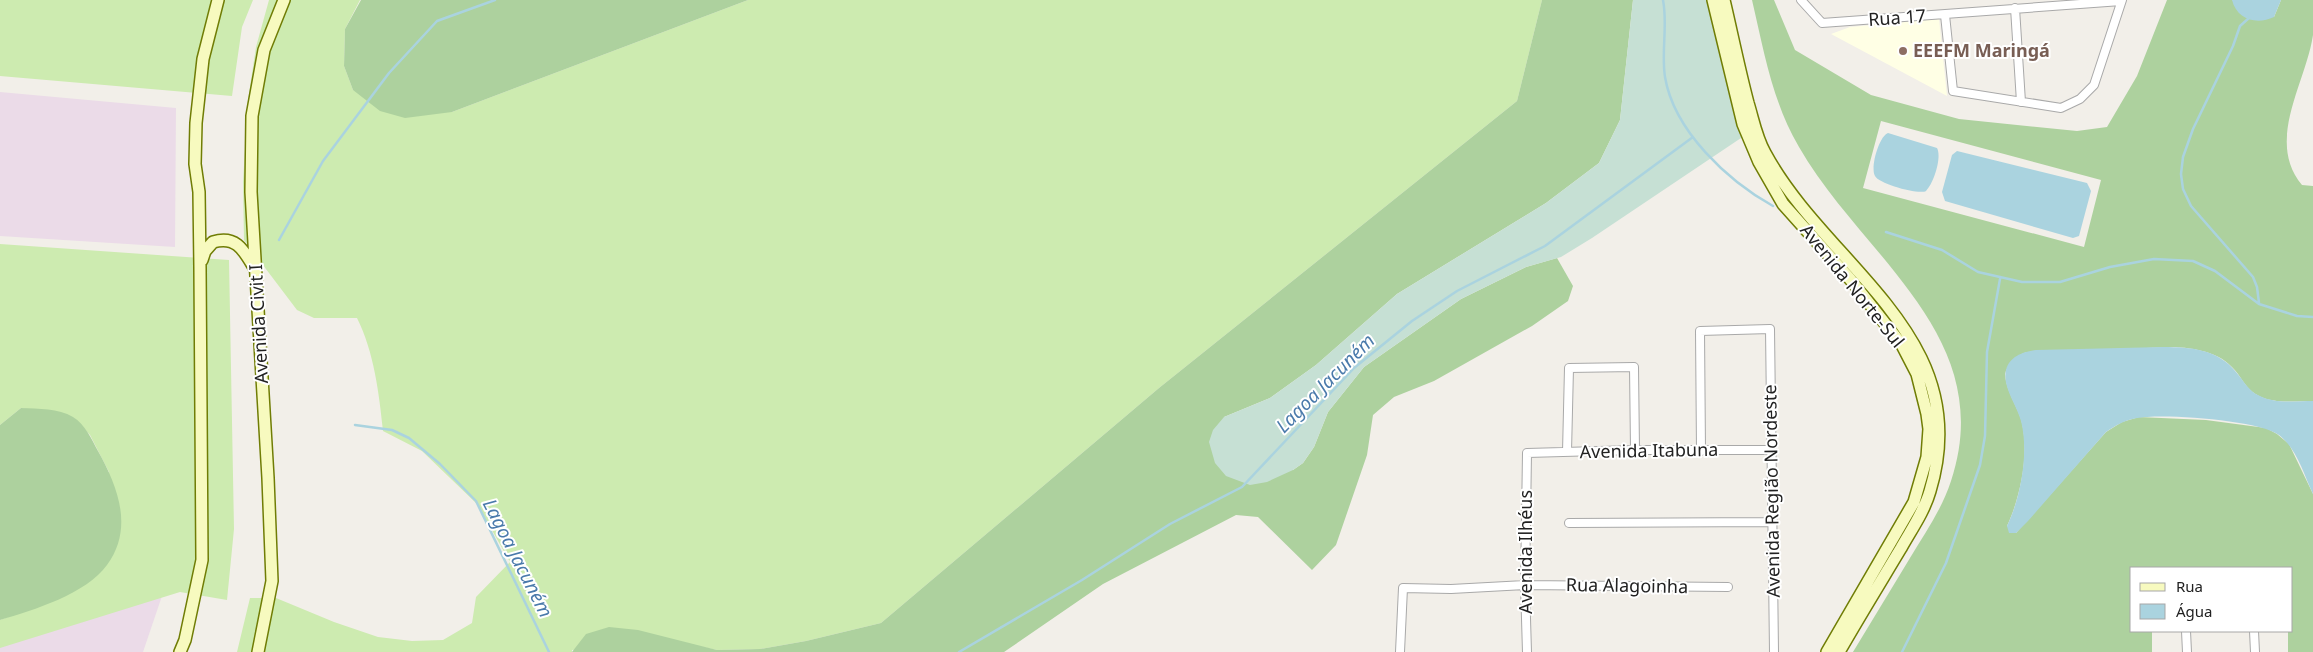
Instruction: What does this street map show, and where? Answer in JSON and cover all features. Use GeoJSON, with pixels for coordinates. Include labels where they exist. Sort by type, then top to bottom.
{"type":"FeatureCollection","features":[{"type":"Feature","properties":{"kind":"main road"},"geometry":{"type":"LineString","coordinates":[[180,652],[202,560],[199,192],[195,164],[198,93],[203,59],[218,0]]}},
{"type":"Feature","properties":{"kind":"main road","name":"Avenida Civit I"},"geometry":{"type":"LineString","coordinates":[[258,652],[272,581],[268,478],[251,192],[252,116],[264,50],[284,0]]}},
{"type":"Feature","properties":{"kind":"main road","name":"Avenida Norte-Sul"},"geometry":{"type":"LineString","coordinates":[[1713,0],[1742,124],[1759,162],[1783,204],[1850,279],[1902,345],[1917,374],[1925,405],[1929,444],[1923,474],[1914,502],[1836,633],[1827,652]]}},
{"type":"Feature","properties":{"kind":"main road","name":"Avenida Norte-Sul"},"geometry":{"type":"LineString","coordinates":[[1724,0],[1744,88],[1764,151],[1795,200],[1885,301],[1902,324],[1924,365],[1937,407],[1940,436],[1938,456],[1924,508],[1839,652]]}},
{"type":"Feature","properties":{"kind":"main road"},"geometry":{"type":"LineString","coordinates":[[200,268],[205,250],[213,242],[228,240],[237,243],[243,249],[256,271]]}},
{"type":"Feature","properties":{"kind":"street","name":"Rua 17"},"geometry":{"type":"LineString","coordinates":[[1801,0],[1822,23],[2122,1]]}},
{"type":"Feature","properties":{"kind":"street"},"geometry":{"type":"LineString","coordinates":[[1945,14],[1952,91],[2061,108],[2080,99],[2094,85],[2122,1]]}},
{"type":"Feature","properties":{"kind":"street"},"geometry":{"type":"LineString","coordinates":[[2015,8],[2021,102]]}},
{"type":"Feature","properties":{"kind":"street","name":"Avenida Região Nordeste"},"geometry":{"type":"LineString","coordinates":[[1701,451],[1700,331],[1770,329],[1774,652]]}},
{"type":"Feature","properties":{"kind":"street"},"geometry":{"type":"LineString","coordinates":[[1567,452],[1569,368],[1634,368],[1635,450]]}},
{"type":"Feature","properties":{"kind":"street","name":"Avenida Itabuna"},"geometry":{"type":"LineString","coordinates":[[1527,453],[1635,450],[1771,450]]}},
{"type":"Feature","properties":{"kind":"street","name":"Avenida Ilhéus"},"geometry":{"type":"LineString","coordinates":[[1526,652],[1527,453]]}},
{"type":"Feature","properties":{"kind":"street"},"geometry":{"type":"LineString","coordinates":[[1569,523],[1773,522]]}},
{"type":"Feature","properties":{"kind":"street","name":"Rua Alagoinha"},"geometry":{"type":"LineString","coordinates":[[1400,652],[1403,588],[1451,589],[1525,585],[1728,587]]}},
{"type":"Feature","properties":{"kind":"street"},"geometry":{"type":"LineString","coordinates":[[2186,632],[2187,652]]}},
{"type":"Feature","properties":{"kind":"street"},"geometry":{"type":"LineString","coordinates":[[2254,632],[2255,652]]}},
{"type":"Feature","properties":{"kind":"shaded area"},"geometry":{"type":"Polygon","coordinates":[[[1633,0],[1707,0],[1744,136],[1561,257],[1526,267],[1461,299],[1364,367],[1328,412],[1314,447],[1303,463],[1293,470],[1267,482],[1250,485],[1226,476],[1215,463],[1209,442],[1213,430],[1224,417],[1270,398],[1316,365],[1397,294],[1546,203],[1599,163],[1620,120],[1633,0]]]}},
{"type":"Feature","properties":{"kind":"shaded area","name":"EEEFM Maringá"},"geometry":{"type":"Polygon","coordinates":[[[1939,19],[1947,96],[1831,34],[1850,27],[1939,19]]]}},
{"type":"Feature","properties":{"kind":"shaded area"},"geometry":{"type":"Polygon","coordinates":[[[0,92],[176,108],[175,247],[0,236],[0,92]]]}},
{"type":"Feature","properties":{"kind":"shaded area"},"geometry":{"type":"Polygon","coordinates":[[[163,593],[143,652],[0,652],[0,647],[163,593]]]}},
{"type":"Feature","properties":{"kind":"green space"},"geometry":{"type":"Polygon","coordinates":[[[0,0],[253,0],[242,27],[232,96],[0,76],[0,0]]]}},
{"type":"Feature","properties":{"kind":"green space"},"geometry":{"type":"Polygon","coordinates":[[[269,0],[360,0],[345,29],[344,66],[353,90],[452,112],[748,0],[1542,0],[1517,101],[1159,388],[881,623],[806,641],[760,649],[717,650],[679,642],[572,650],[572,652],[237,652],[250,598],[276,598],[334,622],[378,637],[412,641],[443,640],[472,623],[476,597],[510,562],[477,504],[422,451],[383,431],[372,359],[357,318],[314,318],[297,310],[244,240],[243,182],[248,100],[256,47],[269,0]]]}},
{"type":"Feature","properties":{"kind":"green space"},"geometry":{"type":"Polygon","coordinates":[[[361,0],[748,0],[452,112],[405,118],[380,111],[353,90],[344,66],[345,29],[361,0]]]}},
{"type":"Feature","properties":{"kind":"green space"},"geometry":{"type":"Polygon","coordinates":[[[1542,0],[1633,0],[1620,120],[1599,163],[1546,203],[1397,294],[1316,365],[1270,398],[1224,417],[1293,470],[1303,463],[1314,447],[1328,412],[1364,367],[1461,299],[1526,267],[1557,258],[1573,286],[1568,301],[1532,326],[1434,381],[1394,397],[1373,415],[1367,455],[1336,545],[1312,570],[1258,517],[1236,515],[1103,584],[1004,652],[572,652],[586,634],[609,627],[638,630],[717,650],[760,649],[806,641],[881,623],[1159,388],[1517,101],[1542,0]]]}},
{"type":"Feature","properties":{"kind":"green space"},"geometry":{"type":"Polygon","coordinates":[[[1752,0],[1774,0],[1795,50],[1871,95],[1959,119],[2077,131],[2107,127],[2137,76],[2167,0],[2232,0],[2274,17],[2281,0],[2313,0],[2313,35],[2291,112],[2287,131],[2287,150],[2292,168],[2302,185],[2313,186],[2313,401],[2286,402],[2265,399],[2252,392],[2225,361],[2210,353],[2176,347],[2027,352],[2013,360],[2005,374],[2009,391],[2021,419],[2025,445],[2020,487],[2007,526],[2016,533],[2106,432],[2122,422],[2139,417],[2206,420],[2266,428],[2289,444],[2313,494],[2313,652],[2288,652],[2288,632],[2293,632],[2293,567],[2130,567],[2130,632],[2152,632],[2152,652],[1853,652],[1933,521],[1951,481],[1961,429],[1956,383],[1940,340],[1916,300],[1825,187],[1799,147],[1775,94],[1752,0]],[[1881,121],[1863,188],[2084,247],[2101,180],[1881,121]]]}},
{"type":"Feature","properties":{"kind":"green space"},"geometry":{"type":"Polygon","coordinates":[[[0,244],[229,260],[234,529],[227,600],[180,592],[0,648],[0,620],[57,599],[109,472],[90,435],[74,418],[21,408],[0,425],[0,244]]]}},
{"type":"Feature","properties":{"kind":"green space"},"geometry":{"type":"Polygon","coordinates":[[[21,408],[48,409],[61,412],[73,417],[85,428],[112,479],[117,493],[121,522],[120,537],[107,565],[98,575],[73,593],[43,606],[0,620],[0,425],[21,408]]]}},
{"type":"Feature","properties":{"kind":"water"},"geometry":{"type":"Polygon","coordinates":[[[2232,0],[2281,0],[2274,17],[2261,21],[2248,19],[2243,16],[2238,12],[2232,0]]]}},
{"type":"Feature","properties":{"kind":"water"},"geometry":{"type":"Polygon","coordinates":[[[1888,133],[1937,148],[1939,157],[1936,170],[1932,182],[1926,191],[1899,188],[1875,176],[1876,153],[1881,140],[1888,133]]]}},
{"type":"Feature","properties":{"kind":"water"},"geometry":{"type":"Polygon","coordinates":[[[1957,151],[2087,183],[2091,191],[2079,236],[2073,238],[1945,201],[1942,192],[1952,155],[1957,151]]]}},
{"type":"Feature","properties":{"kind":"water"},"geometry":{"type":"Polygon","coordinates":[[[2163,347],[2193,349],[2221,358],[2229,364],[2252,391],[2266,399],[2286,402],[2313,401],[2313,494],[2291,447],[2279,435],[2268,430],[2252,425],[2210,419],[2167,416],[2137,418],[2121,423],[2106,432],[2028,521],[2016,533],[2009,533],[2007,526],[2020,488],[2024,460],[2021,421],[2008,389],[2005,376],[2011,361],[2026,352],[2036,350],[2163,347]]]}},
{"type":"Feature","properties":{"kind":"waterway"},"geometry":{"type":"LineString","coordinates":[[279,240],[323,161],[389,73],[437,21],[495,0]]}},
{"type":"Feature","properties":{"kind":"waterway"},"geometry":{"type":"LineString","coordinates":[[1663,0],[1665,19],[1665,77],[1670,97],[1679,116],[1691,135],[1721,168],[1738,183],[1773,206]]}},
{"type":"Feature","properties":{"kind":"waterway"},"geometry":{"type":"LineString","coordinates":[[2249,18],[2240,26],[2233,46],[2193,129],[2183,157],[2181,174],[2183,189],[2191,206],[2253,277],[2257,287],[2259,303]]}},
{"type":"Feature","properties":{"kind":"waterway","name":"Lagoa Jacuném"},"geometry":{"type":"LineString","coordinates":[[959,652],[1082,580],[1170,524],[1242,487],[1354,368],[1412,321],[1457,291],[1545,246],[1693,137]]}},
{"type":"Feature","properties":{"kind":"waterway","name":"Lagoa Jacuném"},"geometry":{"type":"LineString","coordinates":[[1886,232],[1942,250],[1978,272],[2022,282],[2060,282],[2110,267],[2154,259],[2193,261],[2215,271],[2259,304],[2297,316],[2313,317]]}},
{"type":"Feature","properties":{"kind":"waterway"},"geometry":{"type":"LineString","coordinates":[[1902,652],[1946,563],[1980,465],[1985,436],[1987,352],[2000,279]]}},
{"type":"Feature","properties":{"kind":"waterway","name":"Lagoa Jacuném"},"geometry":{"type":"LineString","coordinates":[[355,425],[392,430],[409,438],[440,464],[476,501],[549,652]]}},
{"type":"Feature","properties":{"kind":"place","name":"EEEFM Maringá"},"geometry":{"type":"Point","coordinates":[1903,51]}}]}
